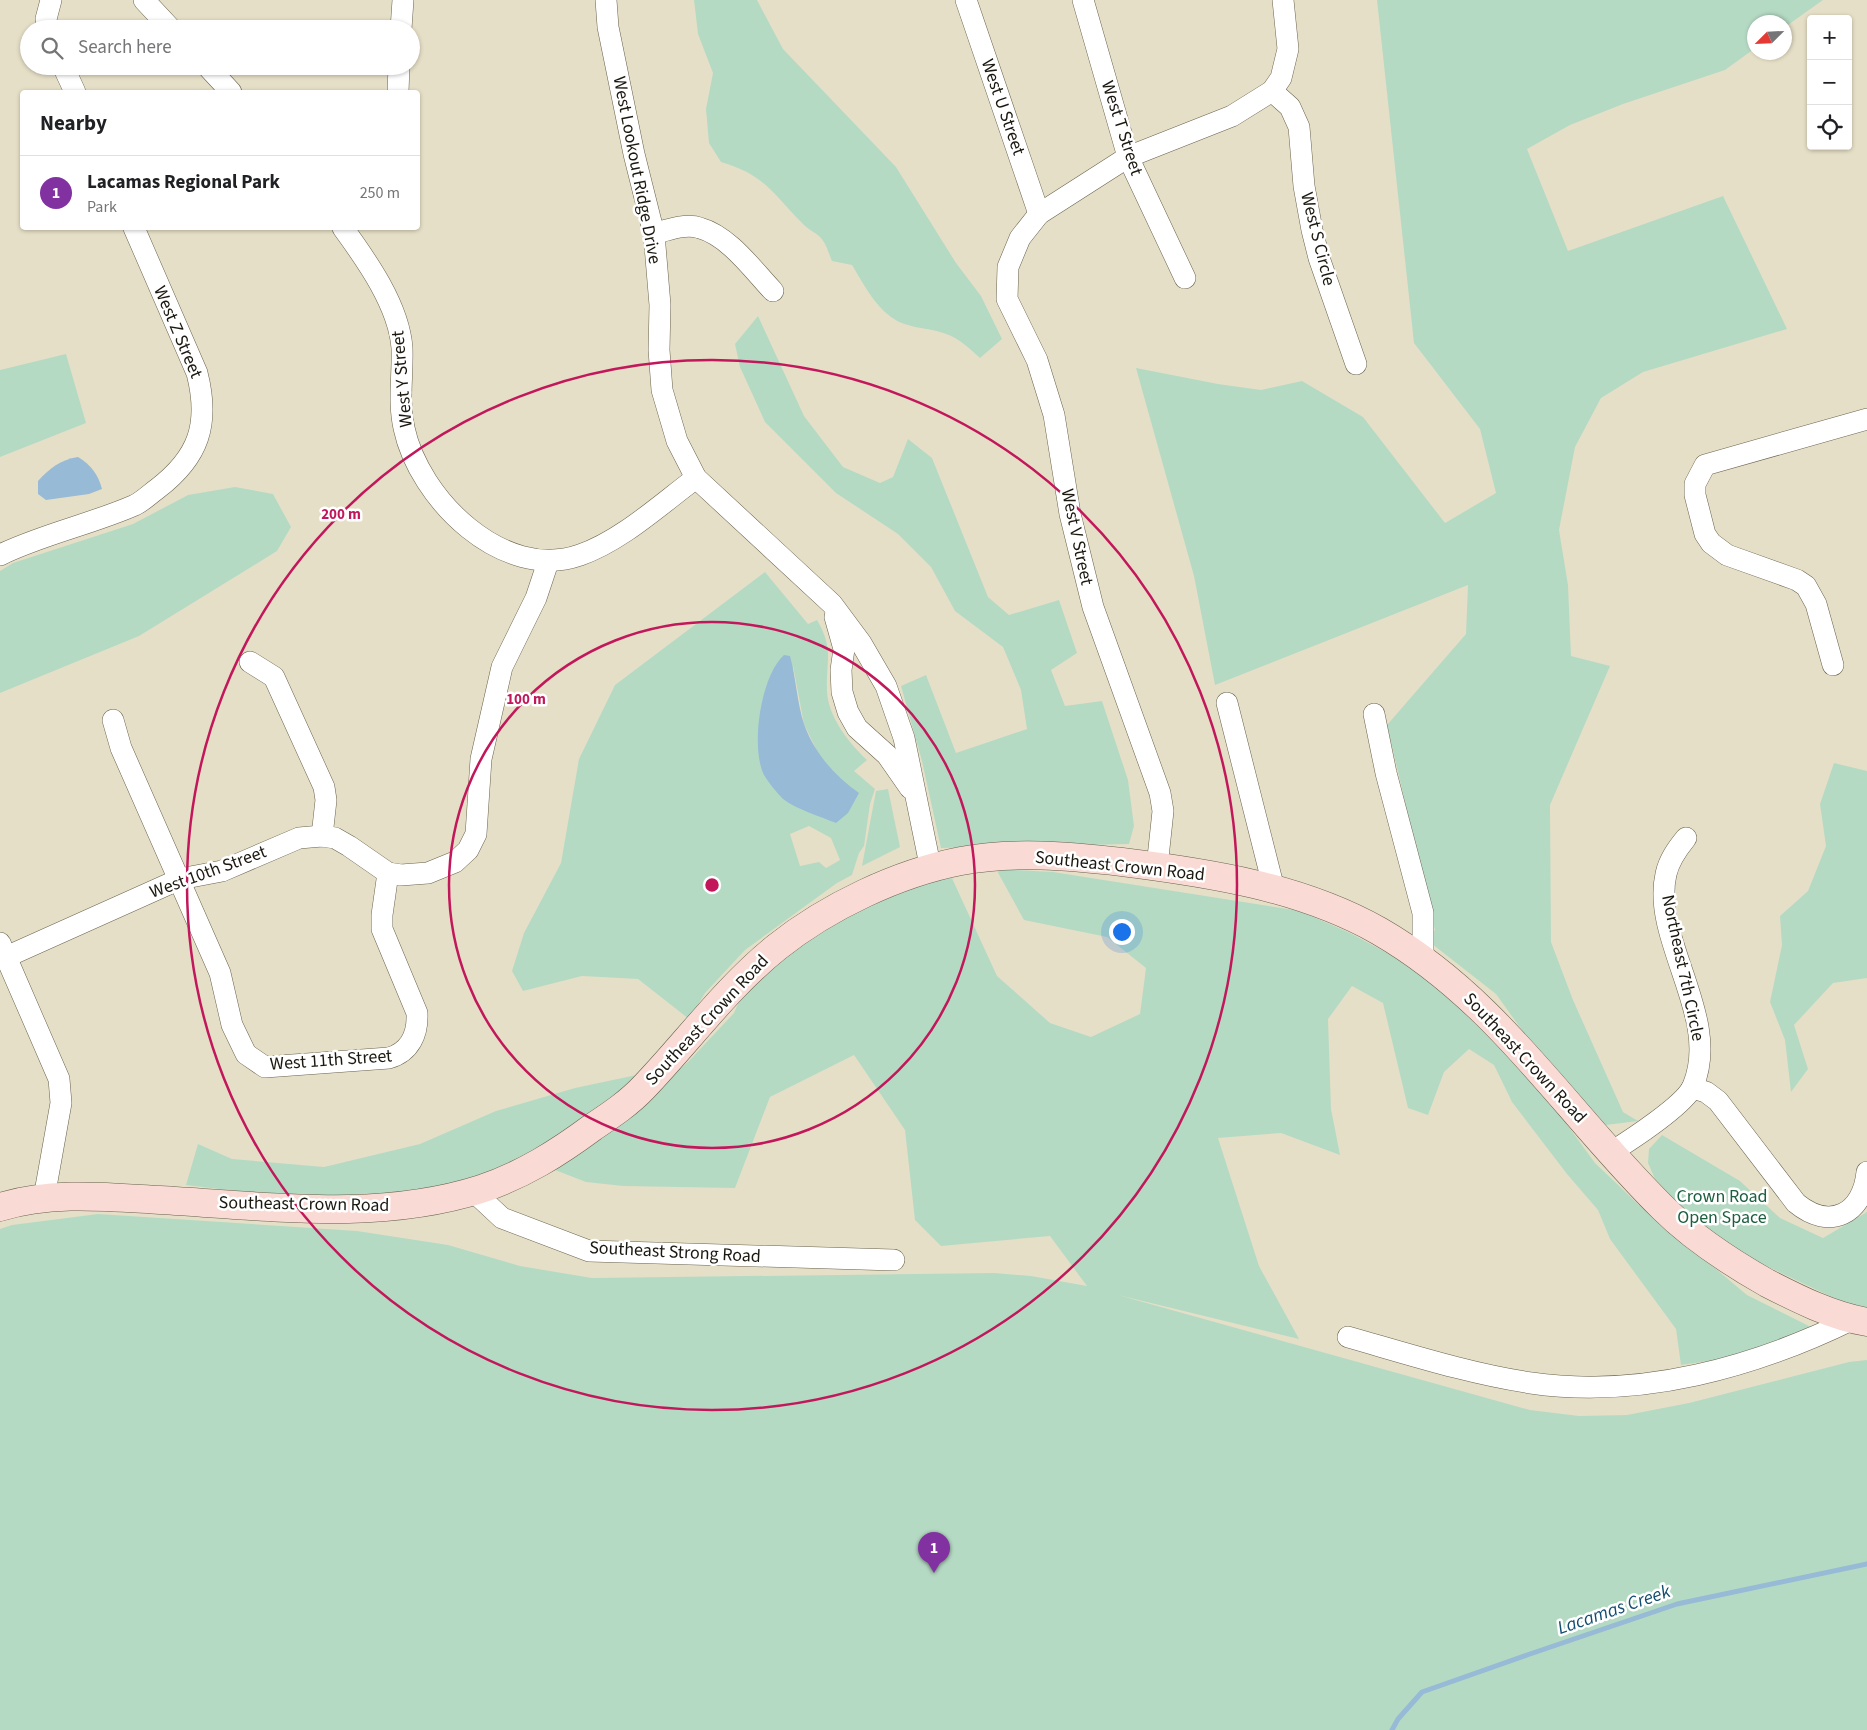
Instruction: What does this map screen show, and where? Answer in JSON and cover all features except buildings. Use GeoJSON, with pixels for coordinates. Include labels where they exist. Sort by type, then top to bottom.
{"type":"FeatureCollection","features":[{"type":"Feature","properties":{"kind":"street"},"geometry":{"type":"LineString","coordinates":[[46,20],[48,5],[52,0]]}},
{"type":"Feature","properties":{"kind":"street"},"geometry":{"type":"LineString","coordinates":[[144,0],[163,20]]}},
{"type":"Feature","properties":{"kind":"street"},"geometry":{"type":"LineString","coordinates":[[402,20],[403,0]]}},
{"type":"Feature","properties":{"kind":"street","name":"West Lookout Ridge Drive"},"geometry":{"type":"LineString","coordinates":[[606,0],[608,27],[634,154],[654,234],[660,305],[659,350],[662,390],[677,441],[696,478],[832,604],[861,643],[886,686],[904,738],[931,870]]}},
{"type":"Feature","properties":{"kind":"street","name":"West U Street"},"geometry":{"type":"LineString","coordinates":[[966,0],[1039,214]]}},
{"type":"Feature","properties":{"kind":"street","name":"West T Street"},"geometry":{"type":"LineString","coordinates":[[1083,0],[1128,157],[1185,278]]}},
{"type":"Feature","properties":{"kind":"street"},"geometry":{"type":"LineString","coordinates":[[1272,90],[1282,78],[1288,49],[1283,0]]}},
{"type":"Feature","properties":{"kind":"street"},"geometry":{"type":"LineString","coordinates":[[67,75],[74,90]]}},
{"type":"Feature","properties":{"kind":"street"},"geometry":{"type":"LineString","coordinates":[[215,75],[229,90]]}},
{"type":"Feature","properties":{"kind":"street"},"geometry":{"type":"LineString","coordinates":[[398,90],[399,75]]}},
{"type":"Feature","properties":{"kind":"street","name":"West V Street"},"geometry":{"type":"LineString","coordinates":[[1157,866],[1162,811],[1160,793],[1093,607],[1076,544],[1054,415],[1037,360],[1008,299],[1008,267],[1012,252],[1026,228],[1039,214],[1128,157],[1232,116],[1272,90]]}},
{"type":"Feature","properties":{"kind":"street","name":"West S Circle"},"geometry":{"type":"LineString","coordinates":[[1272,90],[1290,107],[1299,127],[1304,186],[1314,240],[1356,364]]}},
{"type":"Feature","properties":{"kind":"street"},"geometry":{"type":"LineString","coordinates":[[654,234],[678,228],[699,227],[731,248],[773,290]]}},
{"type":"Feature","properties":{"kind":"street","name":"West Z Street"},"geometry":{"type":"LineString","coordinates":[[0,555],[137,504],[172,478],[193,452],[203,417],[202,394],[197,373],[135,230]]}},
{"type":"Feature","properties":{"kind":"street","name":"West Y Street"},"geometry":{"type":"LineString","coordinates":[[348,230],[392,309],[402,347],[401,401],[404,428],[423,476],[450,512],[483,538],[519,556],[548,562]]}},
{"type":"Feature","properties":{"kind":"street"},"geometry":{"type":"LineString","coordinates":[[1833,665],[1812,594],[1797,580],[1718,550],[1705,534],[1695,495],[1695,484],[1698,474],[1705,466],[1710,464],[1867,419]]}},
{"type":"Feature","properties":{"kind":"street"},"geometry":{"type":"LineString","coordinates":[[388,873],[414,875],[441,869],[455,862],[472,844],[479,825],[478,799],[481,759],[502,667],[536,598],[548,562],[580,555],[609,542],[696,478]]}},
{"type":"Feature","properties":{"kind":"street","name":"West Lookout Ridge Drive"},"geometry":{"type":"LineString","coordinates":[[832,604],[844,649],[841,670],[842,692],[848,712],[857,728],[887,755],[915,795]]}},
{"type":"Feature","properties":{"kind":"street"},"geometry":{"type":"LineString","coordinates":[[250,662],[274,677],[324,787],[326,807],[322,836]]}},
{"type":"Feature","properties":{"kind":"street"},"geometry":{"type":"LineString","coordinates":[[1228,702],[1274,889]]}},
{"type":"Feature","properties":{"kind":"street"},"geometry":{"type":"LineString","coordinates":[[1374,714],[1384,765],[1423,913],[1423,958]]}},
{"type":"Feature","properties":{"kind":"street"},"geometry":{"type":"LineString","coordinates":[[113,720],[121,748],[180,879]]}},
{"type":"Feature","properties":{"kind":"street","name":"West 10th Street"},"geometry":{"type":"LineString","coordinates":[[3,950],[180,879],[222,871],[299,838],[322,836],[335,838],[388,873]]}},
{"type":"Feature","properties":{"kind":"street","name":"Northeast 7th Circle"},"geometry":{"type":"LineString","coordinates":[[1686,838],[1673,854],[1666,874],[1664,900],[1700,1039],[1700,1054],[1692,1088]]}},
{"type":"Feature","properties":{"kind":"street","name":"Southeast Crown Road"},"geometry":{"type":"LineString","coordinates":[[0,1207],[44,1198],[104,1197],[358,1209],[404,1205],[473,1191],[541,1164],[618,1110],[639,1093],[739,981],[785,941],[807,926],[856,899],[884,886],[958,862],[993,857],[1028,856],[1101,860],[1157,866],[1274,889],[1332,908],[1378,930],[1423,958],[1462,989],[1504,1030],[1610,1153],[1666,1211],[1701,1241],[1739,1267],[1794,1297],[1860,1321]]}},
{"type":"Feature","properties":{"kind":"street","name":"West 11th Street"},"geometry":{"type":"LineString","coordinates":[[180,879],[220,973],[232,1025],[246,1054],[265,1067],[277,1067],[389,1058],[399,1055],[413,1041],[417,1025],[416,1013],[382,929],[388,873]]}},
{"type":"Feature","properties":{"kind":"street"},"geometry":{"type":"LineString","coordinates":[[3,950],[59,1079],[62,1103],[44,1198]]}},
{"type":"Feature","properties":{"kind":"street"},"geometry":{"type":"LineString","coordinates":[[1610,1153],[1646,1129],[1692,1088],[1706,1092],[1718,1101],[1796,1203],[1810,1214],[1830,1218],[1848,1211],[1860,1199],[1866,1185],[1867,1172]]}},
{"type":"Feature","properties":{"kind":"street","name":"Southeast Strong Road"},"geometry":{"type":"LineString","coordinates":[[473,1191],[502,1218],[589,1251],[894,1260]]}},
{"type":"Feature","properties":{"kind":"street"},"geometry":{"type":"LineString","coordinates":[[1348,1337],[1419,1357],[1532,1383],[1606,1387],[1690,1376],[1814,1339],[1860,1321]]}},
{"type":"Feature","properties":{"kind":"green space"},"geometry":{"type":"Polygon","coordinates":[[[694,0],[757,0],[783,49],[896,167],[956,263],[981,296],[1002,339],[980,358],[951,336],[904,324],[891,317],[874,300],[852,265],[832,261],[822,239],[804,225],[767,186],[748,173],[721,162],[709,143],[706,109],[713,73],[698,34],[694,0]]]}},
{"type":"Feature","properties":{"kind":"green space"},"geometry":{"type":"Polygon","coordinates":[[[1377,0],[1823,0],[1792,22],[1792,15],[1747,15],[1747,54],[1725,70],[1623,104],[1570,125],[1527,149],[1568,251],[1723,196],[1787,329],[1643,372],[1601,398],[1575,447],[1559,530],[1568,585],[1571,656],[1610,666],[1550,805],[1551,942],[1573,1000],[1623,1112],[1638,1121],[1606,1125],[1524,1033],[1496,994],[1427,940],[1435,930],[1387,725],[1466,634],[1468,585],[1215,685],[1194,576],[1136,368],[1218,384],[1261,390],[1302,381],[1363,417],[1445,523],[1496,493],[1480,429],[1414,343],[1377,0]]]}},
{"type":"Feature","properties":{"kind":"green space"},"geometry":{"type":"Polygon","coordinates":[[[758,316],[804,416],[843,467],[880,483],[893,477],[908,439],[932,458],[988,597],[1009,615],[1059,600],[1077,653],[1051,670],[1065,706],[1102,701],[1128,780],[1134,826],[1129,844],[941,848],[922,761],[901,686],[926,675],[956,753],[1027,729],[1021,690],[1003,647],[955,611],[931,567],[898,534],[836,493],[765,422],[740,367],[735,344],[758,316]]]}},
{"type":"Feature","properties":{"kind":"green space"},"geometry":{"type":"Polygon","coordinates":[[[66,354],[86,423],[0,457],[0,370],[66,354]]]}},
{"type":"Feature","properties":{"kind":"green space"},"geometry":{"type":"Polygon","coordinates":[[[235,487],[273,494],[291,527],[277,551],[139,636],[0,693],[0,571],[13,563],[133,524],[188,495],[235,487]]]}},
{"type":"Feature","properties":{"kind":"green space"},"geometry":{"type":"Polygon","coordinates":[[[765,572],[808,624],[817,620],[826,639],[828,655],[827,691],[831,710],[847,738],[867,760],[854,771],[875,789],[870,804],[864,846],[859,853],[852,875],[837,883],[745,950],[705,993],[689,1019],[638,979],[582,976],[523,991],[512,971],[524,933],[561,863],[579,759],[615,685],[765,572]],[[793,666],[783,798],[836,823],[836,777],[818,753],[804,724],[793,666]],[[809,826],[790,834],[800,866],[819,862],[826,868],[840,860],[831,838],[809,826]]]}},
{"type":"Feature","properties":{"kind":"green space"},"geometry":{"type":"Polygon","coordinates":[[[1834,763],[1867,771],[1867,978],[1833,983],[1794,1025],[1808,1069],[1791,1092],[1785,1040],[1770,1002],[1782,945],[1780,916],[1808,891],[1826,846],[1820,804],[1834,763]]]}},
{"type":"Feature","properties":{"kind":"green space"},"geometry":{"type":"Polygon","coordinates":[[[888,789],[900,847],[862,866],[876,791],[888,789]]]}},
{"type":"Feature","properties":{"kind":"green space"},"geometry":{"type":"Polygon","coordinates":[[[996,869],[1053,872],[1300,911],[1350,933],[1417,969],[1514,1052],[1595,1163],[1638,1204],[1747,1295],[1817,1330],[1736,1357],[1681,1365],[1676,1329],[1610,1239],[1598,1210],[1567,1174],[1512,1102],[1494,1065],[1469,1049],[1444,1072],[1428,1115],[1408,1108],[1383,1003],[1352,986],[1328,1019],[1331,1109],[1340,1155],[1281,1133],[1218,1138],[1259,1266],[1299,1339],[1118,1295],[1530,1410],[1579,1416],[1627,1415],[1689,1403],[1849,1362],[1867,1360],[1867,1730],[0,1730],[0,1229],[12,1225],[98,1214],[357,1231],[448,1245],[520,1266],[592,1278],[994,1273],[1031,1276],[1087,1286],[1050,1236],[941,1246],[915,1220],[905,1130],[854,1055],[770,1097],[735,1188],[623,1186],[586,1182],[555,1170],[688,1062],[734,1013],[744,990],[810,935],[886,896],[951,876],[997,976],[1050,1023],[1091,1037],[1140,1014],[1146,968],[1107,937],[1024,920],[996,869]]]}},
{"type":"Feature","properties":{"kind":"green space"},"geometry":{"type":"Polygon","coordinates":[[[646,1073],[592,1120],[514,1167],[425,1194],[302,1199],[186,1185],[198,1144],[232,1159],[324,1167],[420,1144],[496,1111],[575,1088],[646,1073]]]}},
{"type":"Feature","properties":{"kind":"green space","name":"Crown Road Open Space"},"geometry":{"type":"Polygon","coordinates":[[[1662,1135],[1740,1181],[1780,1218],[1823,1238],[1867,1212],[1867,1310],[1857,1309],[1714,1241],[1655,1179],[1648,1163],[1649,1149],[1662,1135]]]}},
{"type":"Feature","properties":{"kind":"water"},"geometry":{"type":"Polygon","coordinates":[[[78,457],[93,470],[102,489],[89,494],[46,500],[38,494],[38,481],[47,472],[61,462],[78,457]]]}},
{"type":"Feature","properties":{"kind":"water"},"geometry":{"type":"Polygon","coordinates":[[[784,655],[790,656],[798,699],[808,735],[826,763],[841,779],[859,793],[848,813],[836,823],[802,810],[783,799],[764,775],[760,763],[758,730],[764,694],[769,678],[784,655]]]}},
{"type":"Feature","properties":{"kind":"waterway","name":"Lacamas Creek"},"geometry":{"type":"LineString","coordinates":[[1392,1730],[1398,1719],[1422,1692],[1527,1655],[1677,1604],[1867,1564]]}},
{"type":"Feature","properties":{"kind":"place","name":"Lacamas Regional Park"},"geometry":{"type":"Point","coordinates":[934,1573]}}]}
